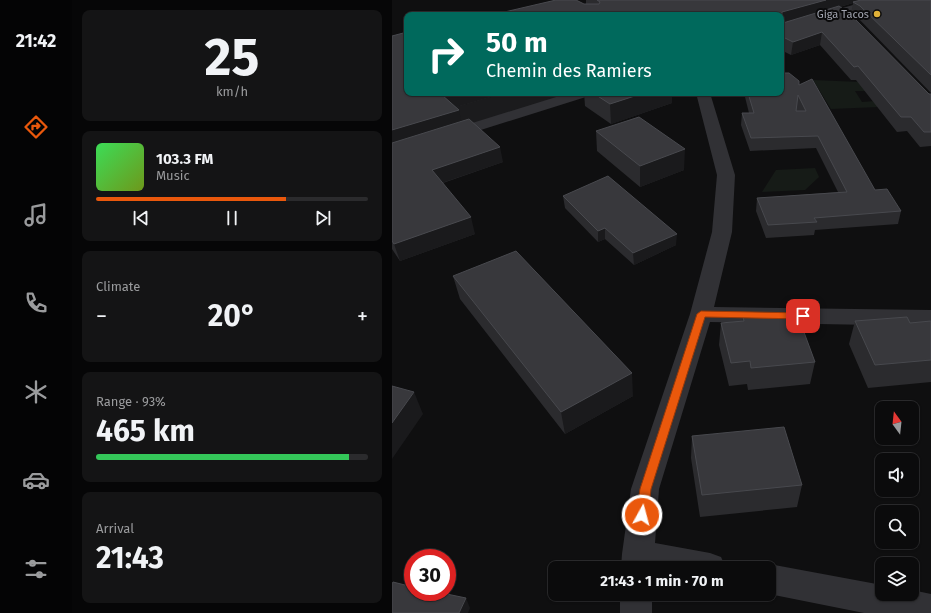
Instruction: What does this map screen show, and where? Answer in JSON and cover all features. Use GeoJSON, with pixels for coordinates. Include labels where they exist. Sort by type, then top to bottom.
{"type":"FeatureCollection","features":[{"type":"Feature","properties":{"kind":"street"},"geometry":{"type":"LineString","coordinates":[[784,29],[882,0]]}},
{"type":"Feature","properties":{"kind":"street"},"geometry":{"type":"LineString","coordinates":[[838,13],[853,22]]}},
{"type":"Feature","properties":{"kind":"street"},"geometry":{"type":"LineString","coordinates":[[392,153],[574,96]]}},
{"type":"Feature","properties":{"kind":"street"},"geometry":{"type":"LineString","coordinates":[[637,561],[645,489],[701,314],[722,232],[726,175],[704,96]]}},
{"type":"Feature","properties":{"kind":"street"},"geometry":{"type":"LineString","coordinates":[[701,314],[931,318]]}},
{"type":"Feature","properties":{"kind":"street"},"geometry":{"type":"LineString","coordinates":[[776,580],[931,610]]}},
{"type":"Feature","properties":{"kind":"street"},"geometry":{"type":"LineString","coordinates":[[636,601],[636,613]]}},
{"type":"Feature","properties":{"kind":"shaded area"},"geometry":{"type":"Polygon","coordinates":[[[392,39],[404,82],[404,96],[574,96],[392,153],[392,39]]]}},
{"type":"Feature","properties":{"kind":"shaded area"},"geometry":{"type":"Polygon","coordinates":[[[813,80],[861,82],[866,91],[855,91],[862,102],[875,101],[879,107],[831,109],[813,80]]]}},
{"type":"Feature","properties":{"kind":"shaded area"},"geometry":{"type":"Polygon","coordinates":[[[815,168],[819,177],[805,190],[762,192],[776,170],[815,168]]]}},
{"type":"Feature","properties":{"kind":"building"},"geometry":{"type":"Polygon","coordinates":[[[556,0],[576,0],[584,4],[599,4],[600,2],[597,0],[826,0],[782,12],[505,12],[556,0]]]}},
{"type":"Feature","properties":{"kind":"building"},"geometry":{"type":"Polygon","coordinates":[[[861,0],[931,0],[931,75],[860,6],[853,2],[861,0]]]}},
{"type":"Feature","properties":{"kind":"building"},"geometry":{"type":"Polygon","coordinates":[[[839,6],[850,14],[929,94],[931,94],[931,132],[924,132],[911,117],[901,117],[858,66],[854,67],[822,32],[793,42],[784,38],[784,23],[839,6]]]}},
{"type":"Feature","properties":{"kind":"building"},"geometry":{"type":"Polygon","coordinates":[[[404,33],[404,96],[443,96],[459,110],[392,130],[392,36],[404,33]]]}},
{"type":"Feature","properties":{"kind":"building"},"geometry":{"type":"Polygon","coordinates":[[[784,73],[789,73],[799,81],[799,85],[812,79],[875,190],[887,189],[901,211],[814,218],[817,222],[768,225],[757,198],[847,192],[818,136],[751,138],[742,113],[754,113],[749,96],[784,96],[784,73]],[[798,95],[796,111],[806,111],[798,95]]]}},
{"type":"Feature","properties":{"kind":"building"},"geometry":{"type":"Polygon","coordinates":[[[598,96],[635,96],[610,104],[598,96]]]}},
{"type":"Feature","properties":{"kind":"building"},"geometry":{"type":"Polygon","coordinates":[[[639,117],[685,149],[640,166],[596,131],[639,117]]]}},
{"type":"Feature","properties":{"kind":"building"},"geometry":{"type":"Polygon","coordinates":[[[469,119],[500,147],[432,170],[471,217],[394,244],[392,241],[392,143],[469,119]]]}},
{"type":"Feature","properties":{"kind":"building"},"geometry":{"type":"Polygon","coordinates":[[[608,176],[677,234],[633,253],[605,228],[598,231],[563,196],[608,176]]]}},
{"type":"Feature","properties":{"kind":"building"},"geometry":{"type":"Polygon","coordinates":[[[516,251],[632,373],[561,412],[453,276],[516,251]]]}},
{"type":"Feature","properties":{"kind":"building"},"geometry":{"type":"Polygon","coordinates":[[[784,313],[785,318],[798,316],[815,362],[751,368],[750,361],[731,363],[721,323],[744,321],[743,317],[784,313]]]}},
{"type":"Feature","properties":{"kind":"building"},"geometry":{"type":"Polygon","coordinates":[[[907,317],[910,323],[931,321],[931,360],[875,365],[855,321],[907,317]]]}},
{"type":"Feature","properties":{"kind":"building"},"geometry":{"type":"Polygon","coordinates":[[[392,386],[414,392],[392,423],[392,386]]]}},
{"type":"Feature","properties":{"kind":"building"},"geometry":{"type":"Polygon","coordinates":[[[784,427],[802,485],[702,495],[692,436],[784,427]]]}},
{"type":"Feature","properties":{"kind":"building"},"geometry":{"type":"Polygon","coordinates":[[[393,582],[404,585],[404,601],[456,601],[456,596],[466,598],[459,613],[392,613],[393,582]]]}},
{"type":"Feature","properties":{"kind":"place","name":"Giga Tacos"},"geometry":{"type":"Point","coordinates":[877,14]}},
{"type":"Feature","properties":{"kind":"route"},"geometry":{"type":"LineString","coordinates":[[642,515],[645,489],[701,314],[803,316]]}}]}
